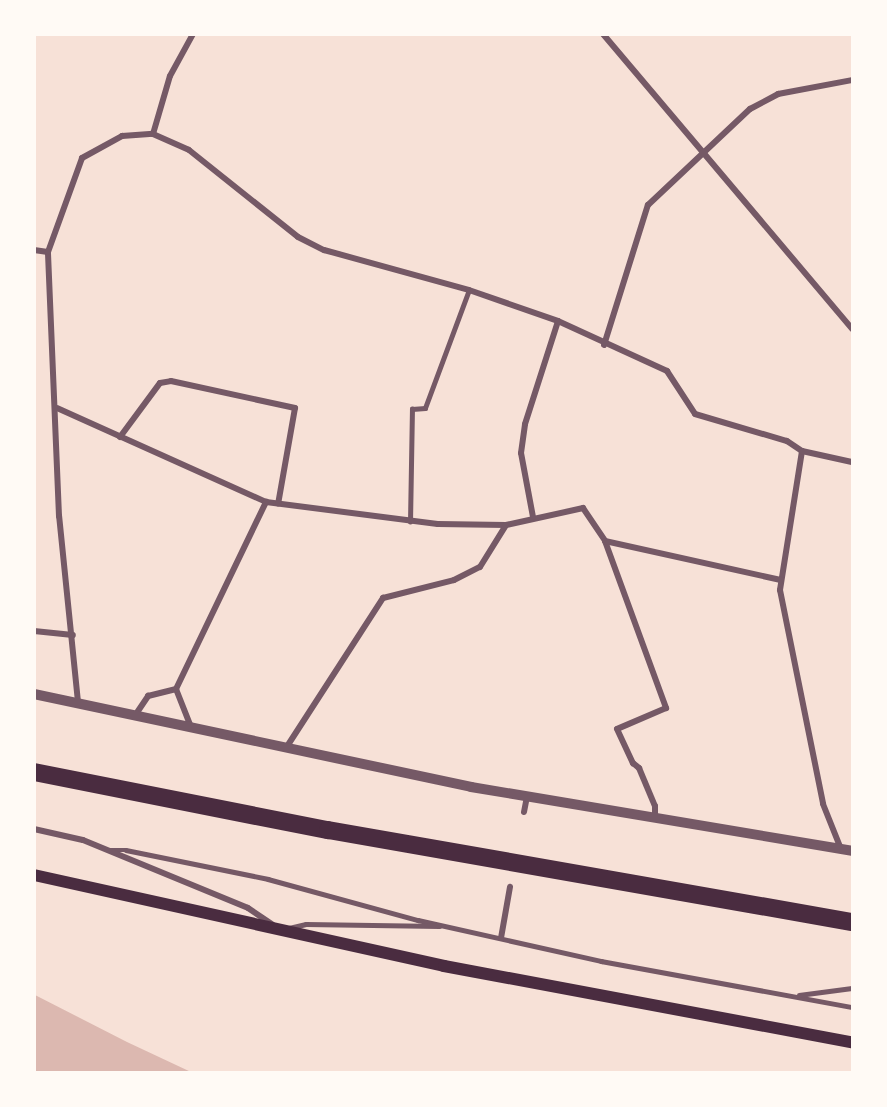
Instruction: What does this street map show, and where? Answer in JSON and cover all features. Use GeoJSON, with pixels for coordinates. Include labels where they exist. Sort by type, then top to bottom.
{"type":"FeatureCollection","features":[{"type":"Feature","properties":{"kind":"highway"},"geometry":{"type":"LineString","coordinates":[[34,772],[339,832],[852,922]]}},
{"type":"Feature","properties":{"kind":"main road"},"geometry":{"type":"LineString","coordinates":[[34,875],[584,994],[852,1042]]}},
{"type":"Feature","properties":{"kind":"street"},"geometry":{"type":"LineString","coordinates":[[153,134],[170,76],[193,34]]}},
{"type":"Feature","properties":{"kind":"street"},"geometry":{"type":"LineString","coordinates":[[603,34],[852,329]]}},
{"type":"Feature","properties":{"kind":"street"},"geometry":{"type":"LineString","coordinates":[[604,345],[648,205],[750,110],[777,94],[852,80]]}},
{"type":"Feature","properties":{"kind":"street"},"geometry":{"type":"LineString","coordinates":[[78,702],[73,635],[59,516],[57,408],[48,252],[82,158],[122,136],[153,134],[189,150],[298,237],[324,250],[469,290],[558,321],[604,345],[667,371],[694,414],[787,441],[802,451],[852,462]]}},
{"type":"Feature","properties":{"kind":"street"},"geometry":{"type":"LineString","coordinates":[[34,250],[48,252]]}},
{"type":"Feature","properties":{"kind":"street"},"geometry":{"type":"LineString","coordinates":[[533,518],[522,443],[558,321]]}},
{"type":"Feature","properties":{"kind":"street"},"geometry":{"type":"LineString","coordinates":[[120,436],[160,383],[171,381],[296,408],[278,504]]}},
{"type":"Feature","properties":{"kind":"street"},"geometry":{"type":"LineString","coordinates":[[57,408],[266,502],[410,522],[506,525],[583,507],[605,541],[666,708],[617,729],[633,763],[639,768],[655,806],[655,817]]}},
{"type":"Feature","properties":{"kind":"street"},"geometry":{"type":"LineString","coordinates":[[802,451],[781,580],[784,615],[823,804],[841,849]]}},
{"type":"Feature","properties":{"kind":"street"},"geometry":{"type":"LineString","coordinates":[[191,727],[176,689],[266,502]]}},
{"type":"Feature","properties":{"kind":"street"},"geometry":{"type":"LineString","coordinates":[[286,748],[383,598],[454,580],[480,567],[506,525]]}},
{"type":"Feature","properties":{"kind":"street"},"geometry":{"type":"LineString","coordinates":[[605,541],[781,580]]}},
{"type":"Feature","properties":{"kind":"street"},"geometry":{"type":"LineString","coordinates":[[34,631],[73,635]]}},
{"type":"Feature","properties":{"kind":"street"},"geometry":{"type":"LineString","coordinates":[[136,714],[148,696],[176,689]]}},
{"type":"Feature","properties":{"kind":"street"},"geometry":{"type":"LineString","coordinates":[[34,694],[136,714],[286,748],[527,796],[852,851]]}},
{"type":"Feature","properties":{"kind":"street"},"geometry":{"type":"LineString","coordinates":[[524,812],[527,796]]}},
{"type":"Feature","properties":{"kind":"street"},"geometry":{"type":"LineString","coordinates":[[34,829],[83,840],[248,908],[280,929]]}},
{"type":"Feature","properties":{"kind":"street"},"geometry":{"type":"LineString","coordinates":[[501,938],[510,887]]}},
{"type":"Feature","properties":{"kind":"lane"},"geometry":{"type":"LineString","coordinates":[[410,522],[412,410],[426,408],[469,290]]}},
{"type":"Feature","properties":{"kind":"lane"},"geometry":{"type":"LineString","coordinates":[[104,850],[126,850],[268,879],[442,925],[501,938],[852,1007]]}},
{"type":"Feature","properties":{"kind":"lane"},"geometry":{"type":"LineString","coordinates":[[280,929],[306,924],[423,928],[442,925]]}},
{"type":"Feature","properties":{"kind":"lane"},"geometry":{"type":"LineString","coordinates":[[794,996],[852,988]]}},
{"type":"Feature","properties":{"kind":"shaded area"},"geometry":{"type":"Polygon","coordinates":[[[35,995],[127,1042],[191,1072],[35,1072],[35,995]]]}}]}
